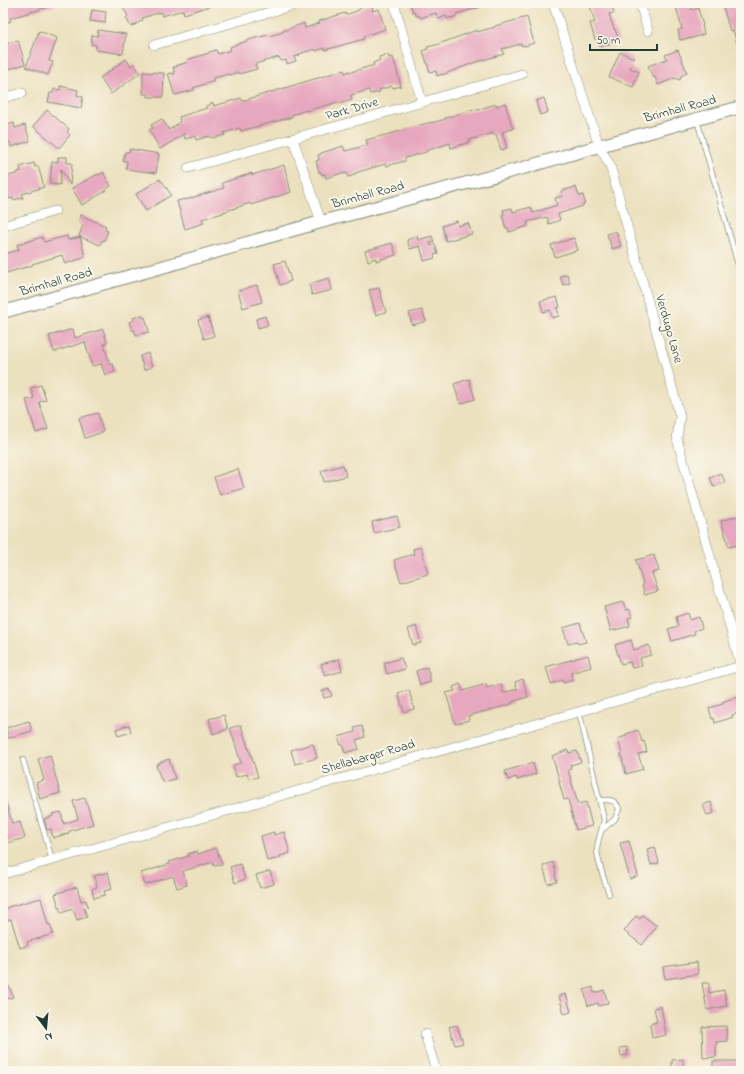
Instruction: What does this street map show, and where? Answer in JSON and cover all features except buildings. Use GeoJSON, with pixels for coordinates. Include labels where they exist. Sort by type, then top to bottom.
{"type":"FeatureCollection","features":[{"type":"Feature","properties":{"kind":"street"},"geometry":{"type":"LineString","coordinates":[[154,45],[302,3]]}},
{"type":"Feature","properties":{"kind":"street"},"geometry":{"type":"LineString","coordinates":[[394,3],[422,102]]}},
{"type":"Feature","properties":{"kind":"street","name":"Verdugo Lane"},"geometry":{"type":"LineString","coordinates":[[553,3],[599,146],[610,165],[680,416],[677,439],[741,666]]}},
{"type":"Feature","properties":{"kind":"street"},"geometry":{"type":"LineString","coordinates":[[640,3],[648,31]]}},
{"type":"Feature","properties":{"kind":"street","name":"Park Drive"},"geometry":{"type":"LineString","coordinates":[[188,168],[522,74]]}},
{"type":"Feature","properties":{"kind":"street"},"geometry":{"type":"LineString","coordinates":[[3,98],[22,93]]}},
{"type":"Feature","properties":{"kind":"street","name":"Brimhall Road"},"geometry":{"type":"LineString","coordinates":[[3,312],[321,222],[523,168],[741,107]]}},
{"type":"Feature","properties":{"kind":"street"},"geometry":{"type":"LineString","coordinates":[[293,139],[321,222]]}},
{"type":"Feature","properties":{"kind":"street"},"geometry":{"type":"LineString","coordinates":[[3,226],[55,211]]}},
{"type":"Feature","properties":{"kind":"street","name":"Shellabarger Road"},"geometry":{"type":"LineString","coordinates":[[3,874],[741,666]]}},
{"type":"Feature","properties":{"kind":"street"},"geometry":{"type":"LineString","coordinates":[[425,1034],[436,1071]]}},
{"type":"Feature","properties":{"kind":"lane"},"geometry":{"type":"LineString","coordinates":[[697,119],[741,275]]}},
{"type":"Feature","properties":{"kind":"lane"},"geometry":{"type":"LineString","coordinates":[[579,712],[604,820],[598,839],[597,850],[599,862],[609,894]]}},
{"type":"Feature","properties":{"kind":"lane"},"geometry":{"type":"LineString","coordinates":[[23,760],[52,860]]}},
{"type":"Feature","properties":{"kind":"lane"},"geometry":{"type":"LineString","coordinates":[[599,800],[613,801],[617,803],[619,808],[615,819],[602,830]]}},
{"type":"Feature","properties":{"kind":"lane"},"geometry":{"type":"LineString","coordinates":[[3,1061],[7,1071]]}}]}
